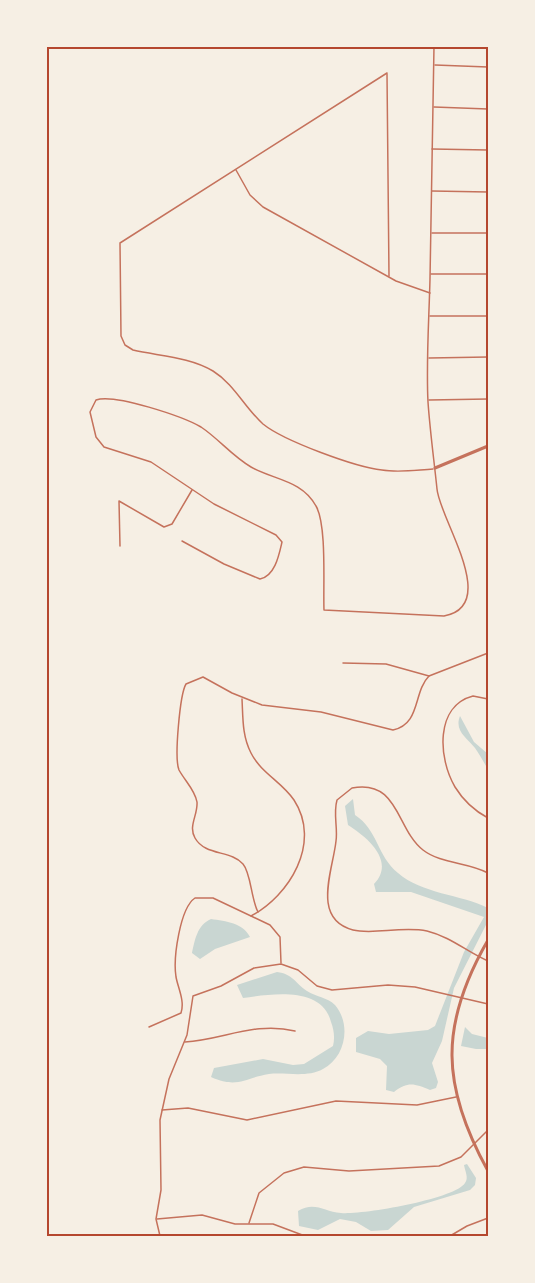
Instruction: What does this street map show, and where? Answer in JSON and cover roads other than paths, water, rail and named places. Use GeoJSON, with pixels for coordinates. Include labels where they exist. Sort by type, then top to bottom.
{"type":"FeatureCollection","features":[{"type":"Feature","properties":{"kind":"street"},"geometry":{"type":"LineString","coordinates":[[435,468],[489,446]]}},
{"type":"Feature","properties":{"kind":"street"},"geometry":{"type":"LineString","coordinates":[[489,940],[462,996],[452,1049],[456,1097],[474,1144],[489,1171]]}},
{"type":"Feature","properties":{"kind":"lane"},"geometry":{"type":"LineString","coordinates":[[182,541],[224,564],[260,579],[270,575],[281,547],[280,537],[276,534],[227,511],[151,462],[104,447],[96,437],[90,412],[96,400],[110,398],[186,419],[210,433],[245,464],[268,475],[289,481],[310,496],[322,519],[324,610],[444,616],[453,614],[463,606],[468,593],[466,573],[447,518],[438,501],[428,400],[434,46]]}},
{"type":"Feature","properties":{"kind":"lane"},"geometry":{"type":"LineString","coordinates":[[434,65],[489,67]]}},
{"type":"Feature","properties":{"kind":"lane"},"geometry":{"type":"LineString","coordinates":[[389,277],[387,73],[120,243],[120,331],[125,345],[133,350],[193,363],[212,371],[228,383],[260,421],[283,436],[374,469],[405,471],[435,468]]}},
{"type":"Feature","properties":{"kind":"lane"},"geometry":{"type":"LineString","coordinates":[[433,107],[489,109]]}},
{"type":"Feature","properties":{"kind":"lane"},"geometry":{"type":"LineString","coordinates":[[432,149],[489,150]]}},
{"type":"Feature","properties":{"kind":"lane"},"geometry":{"type":"LineString","coordinates":[[235,170],[250,195],[263,207],[389,277],[430,293]]}},
{"type":"Feature","properties":{"kind":"lane"},"geometry":{"type":"LineString","coordinates":[[432,191],[489,192]]}},
{"type":"Feature","properties":{"kind":"lane"},"geometry":{"type":"LineString","coordinates":[[431,232],[489,233]]}},
{"type":"Feature","properties":{"kind":"lane"},"geometry":{"type":"LineString","coordinates":[[430,274],[489,274]]}},
{"type":"Feature","properties":{"kind":"lane"},"geometry":{"type":"LineString","coordinates":[[429,316],[489,316]]}},
{"type":"Feature","properties":{"kind":"lane"},"geometry":{"type":"LineString","coordinates":[[429,358],[489,357]]}},
{"type":"Feature","properties":{"kind":"lane"},"geometry":{"type":"LineString","coordinates":[[428,400],[489,399]]}},
{"type":"Feature","properties":{"kind":"lane"},"geometry":{"type":"LineString","coordinates":[[120,546],[119,501],[164,527],[172,524],[192,490]]}},
{"type":"Feature","properties":{"kind":"lane"},"geometry":{"type":"LineString","coordinates":[[258,912],[252,902],[247,871],[243,864],[205,848],[195,837],[192,822],[196,800],[180,771],[176,753],[182,695],[191,680],[209,679],[242,698],[272,707],[321,712],[393,730],[400,728],[410,720],[422,685],[429,676],[489,653]]}},
{"type":"Feature","properties":{"kind":"lane"},"geometry":{"type":"LineString","coordinates":[[343,663],[386,664],[429,676]]}},
{"type":"Feature","properties":{"kind":"lane"},"geometry":{"type":"LineString","coordinates":[[489,699],[473,696],[455,705],[446,723],[443,748],[454,786],[470,806],[489,818]]}},
{"type":"Feature","properties":{"kind":"lane"},"geometry":{"type":"LineString","coordinates":[[242,698],[244,731],[249,751],[263,770],[291,797],[299,809],[303,825],[301,855],[294,874],[277,899],[251,916]]}},
{"type":"Feature","properties":{"kind":"lane"},"geometry":{"type":"LineString","coordinates":[[489,873],[434,857],[424,851],[415,843],[385,794],[365,787],[346,791],[336,807],[336,844],[327,891],[328,902],[338,922],[355,930],[402,928],[428,932],[454,940],[489,961]]}},
{"type":"Feature","properties":{"kind":"lane"},"geometry":{"type":"LineString","coordinates":[[149,1027],[181,1013],[175,968],[183,911],[190,901],[207,896],[251,916],[276,931],[282,945],[281,964]]}},
{"type":"Feature","properties":{"kind":"lane"},"geometry":{"type":"LineString","coordinates":[[160,1236],[156,1219],[161,1190],[159,1147],[161,1110],[169,1079],[184,1042],[193,996],[220,986],[247,971],[281,964],[298,970],[317,986],[332,990],[401,986],[462,996],[489,1004]]}},
{"type":"Feature","properties":{"kind":"lane"},"geometry":{"type":"LineString","coordinates":[[184,1042],[209,1040],[255,1028],[295,1031]]}},
{"type":"Feature","properties":{"kind":"lane"},"geometry":{"type":"LineString","coordinates":[[161,1110],[188,1108],[247,1120],[336,1101],[417,1105],[456,1097]]}},
{"type":"Feature","properties":{"kind":"lane"},"geometry":{"type":"LineString","coordinates":[[249,1223],[254,1202],[266,1185],[294,1169],[360,1171],[439,1166],[461,1157],[489,1130]]}},
{"type":"Feature","properties":{"kind":"lane"},"geometry":{"type":"LineString","coordinates":[[156,1219],[199,1215],[230,1224],[281,1226],[304,1236]]}},
{"type":"Feature","properties":{"kind":"lane"},"geometry":{"type":"LineString","coordinates":[[450,1236],[467,1226],[489,1218]]}}]}
